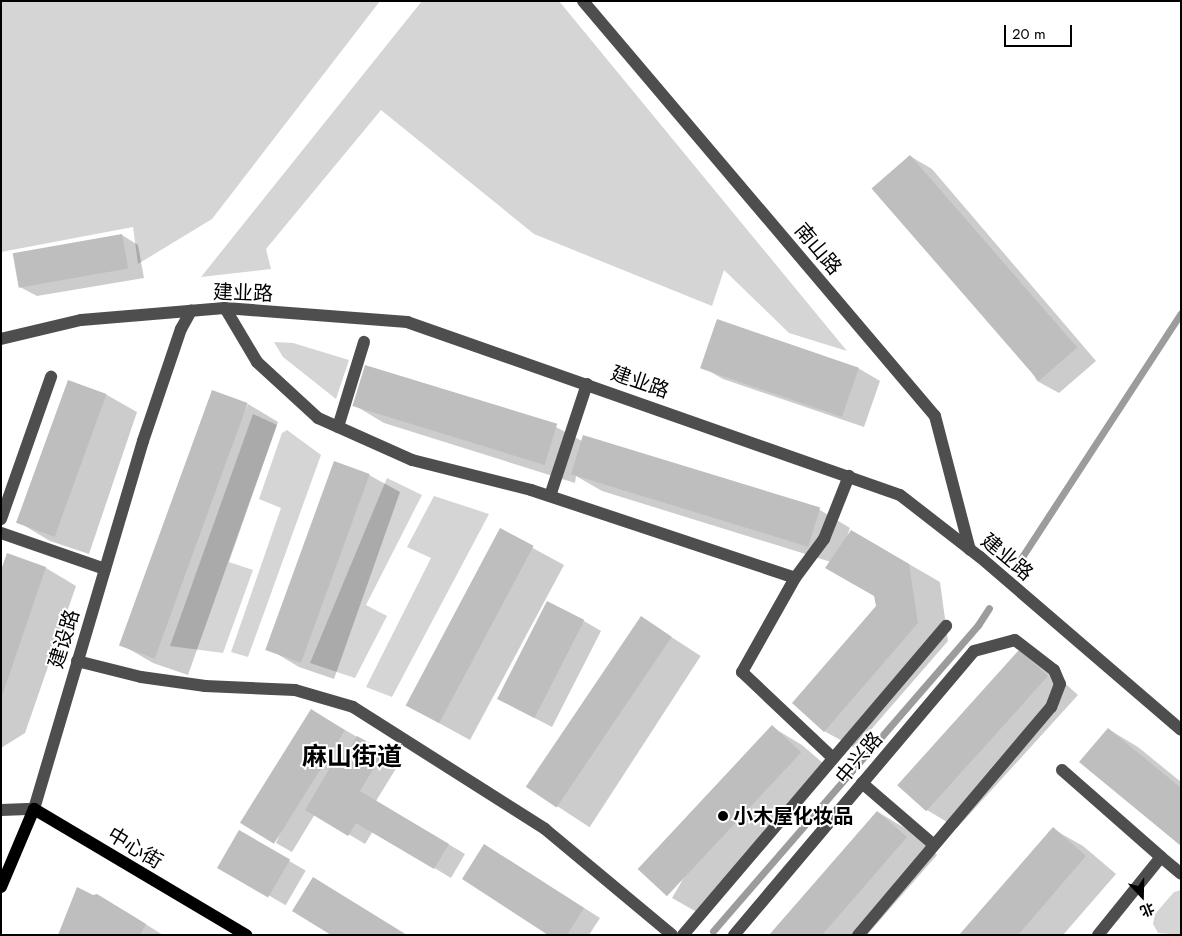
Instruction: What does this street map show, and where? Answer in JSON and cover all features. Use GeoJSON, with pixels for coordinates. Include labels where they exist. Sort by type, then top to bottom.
{"type":"FeatureCollection","features":[{"type":"Feature","properties":{"kind":"main road","name":"建设路"},"geometry":{"type":"LineString","coordinates":[[1,887],[34,810]]}},
{"type":"Feature","properties":{"kind":"main road","name":"中心街"},"geometry":{"type":"LineString","coordinates":[[34,810],[246,935]]}},
{"type":"Feature","properties":{"kind":"street","name":"南山路"},"geometry":{"type":"LineString","coordinates":[[583,1],[935,416],[970,550]]}},
{"type":"Feature","properties":{"kind":"street","name":"建业路"},"geometry":{"type":"LineString","coordinates":[[1,339],[81,320],[225,308],[408,322],[900,495],[970,550],[1181,730]]}},
{"type":"Feature","properties":{"kind":"street"},"geometry":{"type":"LineString","coordinates":[[225,308],[257,362],[318,418],[412,460],[550,496],[795,578]]}},
{"type":"Feature","properties":{"kind":"street","name":"建设路"},"geometry":{"type":"LineString","coordinates":[[34,810],[156,398],[181,329],[191,311]]}},
{"type":"Feature","properties":{"kind":"street"},"geometry":{"type":"LineString","coordinates":[[338,426],[364,342]]}},
{"type":"Feature","properties":{"kind":"street"},"geometry":{"type":"LineString","coordinates":[[1,519],[52,377]]}},
{"type":"Feature","properties":{"kind":"street"},"geometry":{"type":"LineString","coordinates":[[550,496],[587,384]]}},
{"type":"Feature","properties":{"kind":"street"},"geometry":{"type":"LineString","coordinates":[[832,758],[742,672],[795,578],[824,539],[849,476]]}},
{"type":"Feature","properties":{"kind":"street"},"geometry":{"type":"LineString","coordinates":[[1,533],[105,570]]}},
{"type":"Feature","properties":{"kind":"street"},"geometry":{"type":"LineString","coordinates":[[683,935],[946,626]]}},
{"type":"Feature","properties":{"kind":"street","name":"中兴路"},"geometry":{"type":"LineString","coordinates":[[734,935],[974,651],[1015,640],[1054,670],[1060,684],[1050,707],[934,844]]}},
{"type":"Feature","properties":{"kind":"street"},"geometry":{"type":"LineString","coordinates":[[78,660],[141,677],[178,682],[295,690],[353,707],[545,829],[672,935]]}},
{"type":"Feature","properties":{"kind":"street"},"geometry":{"type":"LineString","coordinates":[[1062,770],[1181,874]]}},
{"type":"Feature","properties":{"kind":"street"},"geometry":{"type":"LineString","coordinates":[[858,935],[934,844],[862,784]]}},
{"type":"Feature","properties":{"kind":"street"},"geometry":{"type":"LineString","coordinates":[[1,810],[34,810]]}},
{"type":"Feature","properties":{"kind":"street"},"geometry":{"type":"LineString","coordinates":[[1098,935],[1161,857]]}},
{"type":"Feature","properties":{"kind":"shaded area"},"geometry":{"type":"Polygon","coordinates":[[[1,1],[380,1],[212,219],[138,264],[133,227],[1,252],[1,1]]]}},
{"type":"Feature","properties":{"kind":"shaded area"},"geometry":{"type":"Polygon","coordinates":[[[422,1],[559,1],[847,351],[789,333],[724,270],[712,306],[534,234],[381,110],[266,249],[271,269],[201,277],[422,1]]]}},
{"type":"Feature","properties":{"kind":"shaded area"},"geometry":{"type":"Polygon","coordinates":[[[274,342],[293,343],[349,360],[336,399],[283,357],[274,342]]]}},
{"type":"Feature","properties":{"kind":"shaded area"},"geometry":{"type":"Polygon","coordinates":[[[253,414],[277,425],[229,562],[253,570],[223,653],[170,646],[253,414]]]}},
{"type":"Feature","properties":{"kind":"shaded area"},"geometry":{"type":"Polygon","coordinates":[[[287,430],[321,455],[248,657],[231,652],[281,508],[259,499],[282,433],[287,430]]]}},
{"type":"Feature","properties":{"kind":"shaded area"},"geometry":{"type":"Polygon","coordinates":[[[387,478],[422,495],[366,605],[387,616],[355,678],[310,663],[387,478]]]}},
{"type":"Feature","properties":{"kind":"shaded area"},"geometry":{"type":"Polygon","coordinates":[[[434,496],[489,514],[392,697],[366,687],[431,558],[407,547],[434,496]]]}},
{"type":"Feature","properties":{"kind":"shaded area"},"geometry":{"type":"Polygon","coordinates":[[[1181,890],[1181,935],[1158,933],[1153,924],[1155,914],[1174,892],[1181,890]]]}},
{"type":"Feature","properties":{"kind":"building"},"geometry":{"type":"Polygon","coordinates":[[[910,155],[1077,347],[1039,381],[872,188],[910,155]]]}},
{"type":"Feature","properties":{"kind":"building"},"geometry":{"type":"Polygon","coordinates":[[[122,234],[128,268],[19,288],[13,253],[122,234]]]}},
{"type":"Feature","properties":{"kind":"building"},"geometry":{"type":"Polygon","coordinates":[[[717,319],[859,368],[842,417],[700,368],[717,319]]]}},
{"type":"Feature","properties":{"kind":"building"},"geometry":{"type":"Polygon","coordinates":[[[365,365],[557,424],[545,465],[352,406],[365,365]]]}},
{"type":"Feature","properties":{"kind":"building"},"geometry":{"type":"Polygon","coordinates":[[[68,380],[107,394],[55,537],[16,523],[68,380]]]}},
{"type":"Feature","properties":{"kind":"building"},"geometry":{"type":"Polygon","coordinates":[[[212,390],[248,403],[155,659],[119,646],[212,390]]]}},
{"type":"Feature","properties":{"kind":"building"},"geometry":{"type":"Polygon","coordinates":[[[583,435],[820,508],[808,547],[571,474],[583,435]]]}},
{"type":"Feature","properties":{"kind":"building"},"geometry":{"type":"Polygon","coordinates":[[[334,461],[370,474],[301,663],[265,650],[334,461]]]}},
{"type":"Feature","properties":{"kind":"building"},"geometry":{"type":"Polygon","coordinates":[[[500,528],[534,546],[439,723],[406,705],[500,528]]]}},
{"type":"Feature","properties":{"kind":"building"},"geometry":{"type":"Polygon","coordinates":[[[851,530],[909,564],[918,623],[824,732],[792,703],[876,606],[874,596],[825,568],[851,530]]]}},
{"type":"Feature","properties":{"kind":"building"},"geometry":{"type":"Polygon","coordinates":[[[7,553],[46,567],[2,696],[1,570],[7,553]]]}},
{"type":"Feature","properties":{"kind":"building"},"geometry":{"type":"Polygon","coordinates":[[[547,601],[584,620],[534,718],[497,699],[547,601]]]}},
{"type":"Feature","properties":{"kind":"building"},"geometry":{"type":"Polygon","coordinates":[[[641,616],[672,637],[556,807],[526,787],[641,616]]]}},
{"type":"Feature","properties":{"kind":"building"},"geometry":{"type":"Polygon","coordinates":[[[1019,650],[1048,676],[926,811],[897,785],[1019,650]]]}},
{"type":"Feature","properties":{"kind":"building"},"geometry":{"type":"Polygon","coordinates":[[[311,709],[345,730],[274,844],[240,823],[311,709]]]}},
{"type":"Feature","properties":{"kind":"building"},"geometry":{"type":"Polygon","coordinates":[[[772,725],[801,752],[667,896],[638,869],[772,725]]]}},
{"type":"Feature","properties":{"kind":"building"},"geometry":{"type":"Polygon","coordinates":[[[1108,728],[1181,788],[1181,846],[1079,762],[1108,728]]]}},
{"type":"Feature","properties":{"kind":"building"},"geometry":{"type":"Polygon","coordinates":[[[357,736],[384,751],[360,791],[449,844],[434,869],[356,823],[348,836],[305,810],[331,766],[338,768],[357,736]]]}},
{"type":"Feature","properties":{"kind":"building"},"geometry":{"type":"Polygon","coordinates":[[[877,811],[907,837],[822,935],[769,935],[877,811]]]}},
{"type":"Feature","properties":{"kind":"building"},"geometry":{"type":"Polygon","coordinates":[[[1053,827],[1086,856],[1018,935],[959,935],[1053,827]]]}},
{"type":"Feature","properties":{"kind":"building"},"geometry":{"type":"Polygon","coordinates":[[[239,830],[290,860],[268,898],[217,868],[239,830]]]}},
{"type":"Feature","properties":{"kind":"building"},"geometry":{"type":"Polygon","coordinates":[[[484,844],[584,908],[567,935],[548,935],[462,879],[484,844]]]}},
{"type":"Feature","properties":{"kind":"building"},"geometry":{"type":"Polygon","coordinates":[[[313,877],[407,935],[331,935],[292,911],[313,877]]]}},
{"type":"Feature","properties":{"kind":"building"},"geometry":{"type":"Polygon","coordinates":[[[77,887],[93,895],[97,894],[146,924],[140,935],[58,935],[77,887]]]}},
{"type":"Feature","properties":{"kind":"waterway"},"geometry":{"type":"LineString","coordinates":[[1018,563],[1181,313]]}},
{"type":"Feature","properties":{"kind":"waterway"},"geometry":{"type":"LineString","coordinates":[[713,931],[978,625],[989,608]]}},
{"type":"Feature","properties":{"kind":"place","name":"小木屋化妆品"},"geometry":{"type":"Point","coordinates":[723,816]}},
{"type":"Feature","properties":{"kind":"district","name":"麻山街道"},"geometry":{"type":"Point","coordinates":[352,756]}}]}
